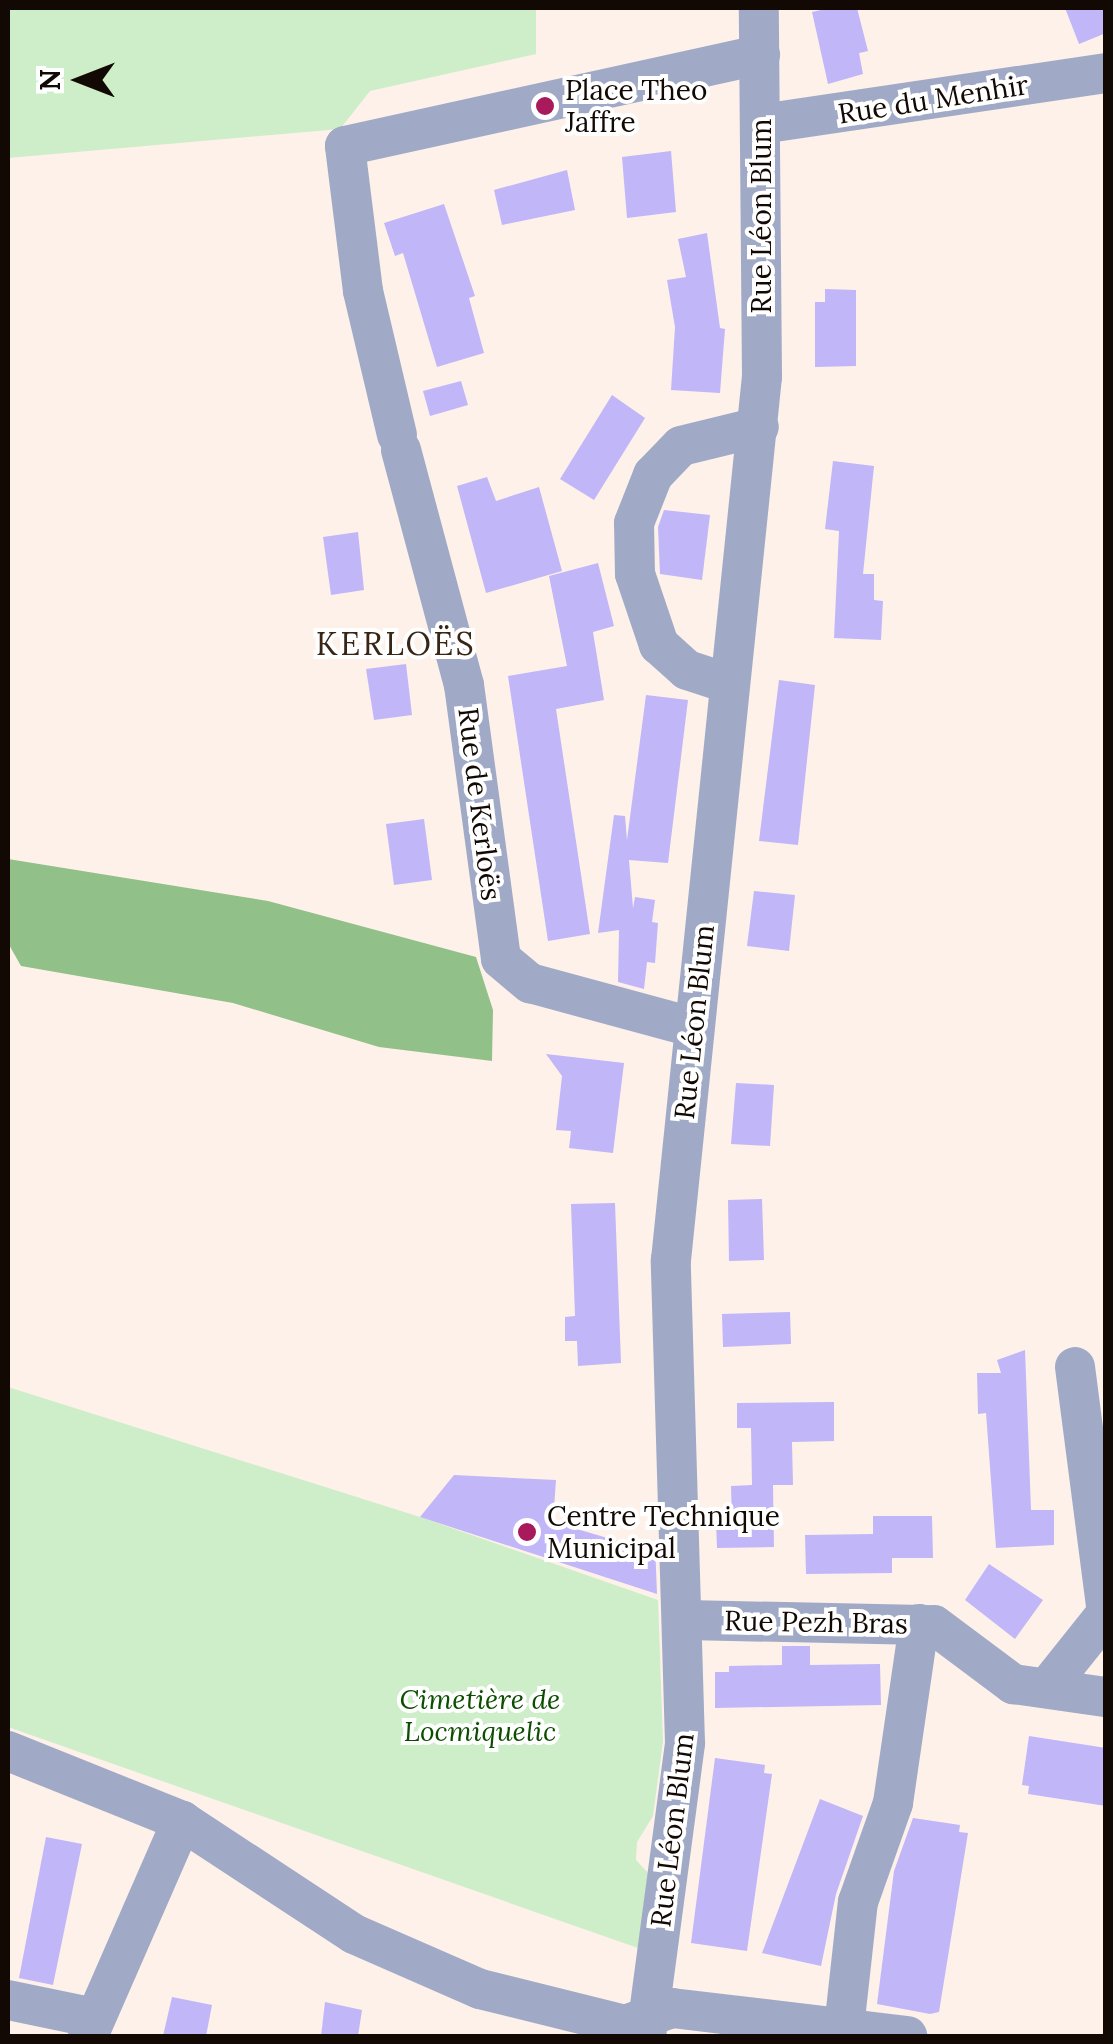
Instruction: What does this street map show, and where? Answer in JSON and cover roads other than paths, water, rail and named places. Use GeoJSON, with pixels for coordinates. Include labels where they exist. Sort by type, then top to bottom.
{"type":"FeatureCollection","features":[{"type":"Feature","properties":{"kind":"street","name":"Rue Léon Blum"},"geometry":{"type":"LineString","coordinates":[[647,2025],[684,1743],[686,1620],[671,1260],[692,1027],[759,428],[759,8]]}},
{"type":"Feature","properties":{"kind":"street","name":"Rue de Kerloës"},"geometry":{"type":"LineString","coordinates":[[692,1027],[530,983],[501,959],[464,685],[363,292],[345,146],[760,56]]}},
{"type":"Feature","properties":{"kind":"street","name":"Rue du Menhir"},"geometry":{"type":"LineString","coordinates":[[761,124],[1106,73]]}},
{"type":"Feature","properties":{"kind":"street"},"geometry":{"type":"LineString","coordinates":[[730,684],[687,670],[659,645],[635,574],[634,523],[653,474],[681,446],[759,428]]}},
{"type":"Feature","properties":{"kind":"street"},"geometry":{"type":"LineString","coordinates":[[1047,1688],[1106,1611],[1075,1366]]}},
{"type":"Feature","properties":{"kind":"street","name":"Rue Pezh Bras"},"geometry":{"type":"LineString","coordinates":[[686,1620],[934,1625],[1012,1684],[1106,1697]]}},
{"type":"Feature","properties":{"kind":"street"},"geometry":{"type":"LineString","coordinates":[[844,2028],[858,1902],[893,1803],[919,1624]]}},
{"type":"Feature","properties":{"kind":"street"},"geometry":{"type":"LineString","coordinates":[[8,1751],[182,1821],[354,1934],[480,1988],[596,2021],[625,2025],[647,2025],[672,2008],[907,2036]]}},
{"type":"Feature","properties":{"kind":"street"},"geometry":{"type":"LineString","coordinates":[[8,2000],[91,2027],[182,1821]]}},
{"type":"Feature","properties":{"kind":"place","name":"Place Theo Jaffre"},"geometry":{"type":"Point","coordinates":[545,106]}},
{"type":"Feature","properties":{"kind":"place","name":"Centre Technique Municipal"},"geometry":{"type":"Point","coordinates":[527,1532]}},
{"type":"Feature","properties":{"kind":"district","name":"KERLOËS"},"geometry":{"type":"Point","coordinates":[396,644]}},
{"type":"Feature","properties":{"kind":"park label","name":"Cimetière de Locmiquelic"},"geometry":{"type":"Point","coordinates":[480,1715]}}]}
